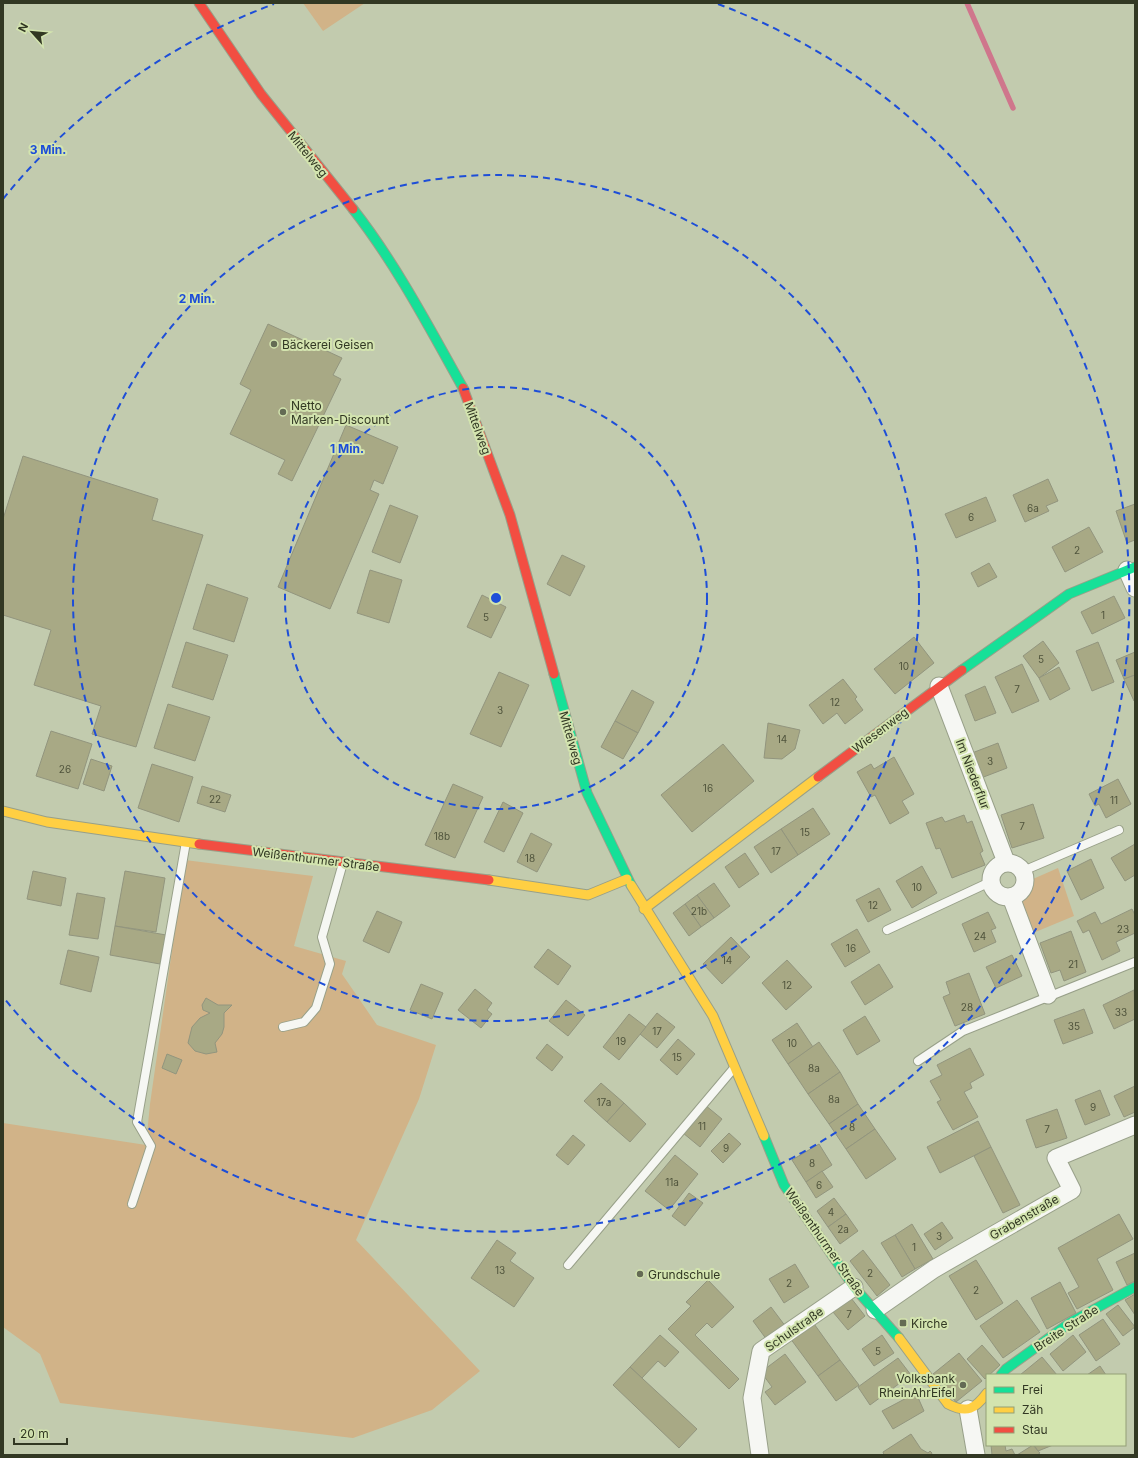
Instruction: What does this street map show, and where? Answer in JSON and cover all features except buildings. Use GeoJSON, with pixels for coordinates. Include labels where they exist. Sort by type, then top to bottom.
{"type":"FeatureCollection","features":[{"type":"Feature","properties":{"kind":"street","name":"Mittelweg"},"geometry":{"type":"LineString","coordinates":[[199,3],[261,94],[365,225],[419,309],[467,396],[510,515],[587,793],[627,879],[644,909]]}},
{"type":"Feature","properties":{"kind":"street"},"geometry":{"type":"LineString","coordinates":[[1131,568],[1135,588]]}},
{"type":"Feature","properties":{"kind":"street","name":"Wiesenweg"},"geometry":{"type":"LineString","coordinates":[[644,909],[939,686],[1069,594],[1131,568]]}},
{"type":"Feature","properties":{"kind":"street","name":"Im Niederflur"},"geometry":{"type":"LineString","coordinates":[[939,686],[1006,862]]}},
{"type":"Feature","properties":{"kind":"street","name":"Weißenthurmer Straße"},"geometry":{"type":"LineString","coordinates":[[3,811],[47,822],[186,842],[542,887],[588,895],[627,879]]}},
{"type":"Feature","properties":{"kind":"street"},"geometry":{"type":"LineString","coordinates":[[1006,862],[1017,865],[1023,871],[1024,885],[1022,890],[1011,897],[1004,897],[993,889],[990,882],[993,870],[997,866],[1006,862]]}},
{"type":"Feature","properties":{"kind":"street"},"geometry":{"type":"LineString","coordinates":[[1011,897],[1048,995]]}},
{"type":"Feature","properties":{"kind":"street","name":"Weißenthurmer Straße"},"geometry":{"type":"LineString","coordinates":[[644,909],[713,1016],[784,1185],[854,1287],[904,1343],[948,1404],[955,1409],[968,1410]]}},
{"type":"Feature","properties":{"kind":"street","name":"Grabenstraße"},"geometry":{"type":"LineString","coordinates":[[875,1310],[934,1269],[1072,1190],[1056,1158],[1135,1125]]}},
{"type":"Feature","properties":{"kind":"street","name":"Schulstraße"},"geometry":{"type":"LineString","coordinates":[[760,1455],[752,1398],[761,1351],[854,1287]]}},
{"type":"Feature","properties":{"kind":"street","name":"Breite Straße"},"geometry":{"type":"LineString","coordinates":[[1002,1374],[1006,1369],[1071,1322],[1135,1287]]}},
{"type":"Feature","properties":{"kind":"street"},"geometry":{"type":"LineString","coordinates":[[976,1455],[968,1410],[976,1406],[986,1394]]}},
{"type":"Feature","properties":{"kind":"lane"},"geometry":{"type":"LineString","coordinates":[[1023,871],[1119,830]]}},
{"type":"Feature","properties":{"kind":"lane"},"geometry":{"type":"LineString","coordinates":[[132,1204],[152,1146],[137,1122],[186,842]]}},
{"type":"Feature","properties":{"kind":"lane"},"geometry":{"type":"LineString","coordinates":[[283,1027],[304,1022],[316,1008],[330,964],[322,937],[343,862]]}},
{"type":"Feature","properties":{"kind":"lane"},"geometry":{"type":"LineString","coordinates":[[887,930],[990,882]]}},
{"type":"Feature","properties":{"kind":"lane"},"geometry":{"type":"LineString","coordinates":[[918,1061],[963,1031],[1048,995],[1135,962]]}},
{"type":"Feature","properties":{"kind":"lane"},"geometry":{"type":"LineString","coordinates":[[568,1265],[735,1066]]}},
{"type":"Feature","properties":{"kind":"shaded area"},"geometry":{"type":"Polygon","coordinates":[[[303,3],[365,3],[323,31],[303,3]]]}},
{"type":"Feature","properties":{"kind":"shaded area"},"geometry":{"type":"Polygon","coordinates":[[[185,860],[313,876],[294,946],[346,961],[342,974],[377,1025],[436,1045],[419,1099],[356,1240],[480,1371],[432,1410],[353,1438],[60,1403],[40,1354],[3,1327],[3,1123],[146,1145],[150,1104],[185,860]]]}},
{"type":"Feature","properties":{"kind":"shaded area"},"geometry":{"type":"Polygon","coordinates":[[[1058,868],[1074,916],[1033,933],[1021,906],[1033,879],[1058,868]]]}},
{"type":"Feature","properties":{"kind":"waterway"},"geometry":{"type":"LineString","coordinates":[[967,3],[1013,108]]}},
{"type":"Feature","properties":{"kind":"traffic: fast"},"geometry":{"type":"LineString","coordinates":[[353,209],[369,230],[398,274],[463,388]]}},
{"type":"Feature","properties":{"kind":"traffic: fast"},"geometry":{"type":"LineString","coordinates":[[962,670],[1069,594],[1135,567]]}},
{"type":"Feature","properties":{"kind":"traffic: fast"},"geometry":{"type":"LineString","coordinates":[[554,674],[587,793],[631,885]]}},
{"type":"Feature","properties":{"kind":"traffic: fast"},"geometry":{"type":"LineString","coordinates":[[764,1136],[784,1185],[854,1287],[899,1338]]}},
{"type":"Feature","properties":{"kind":"traffic: fast"},"geometry":{"type":"LineString","coordinates":[[1002,1374],[1006,1369],[1071,1322],[1135,1287]]}},
{"type":"Feature","properties":{"kind":"traffic: slow"},"geometry":{"type":"LineString","coordinates":[[644,909],[818,777]]}},
{"type":"Feature","properties":{"kind":"traffic: slow"},"geometry":{"type":"LineString","coordinates":[[3,811],[47,822],[199,844]]}},
{"type":"Feature","properties":{"kind":"traffic: slow"},"geometry":{"type":"LineString","coordinates":[[489,880],[588,895],[627,879]]}},
{"type":"Feature","properties":{"kind":"traffic: slow"},"geometry":{"type":"LineString","coordinates":[[631,885],[713,1016],[764,1136]]}},
{"type":"Feature","properties":{"kind":"traffic: slow"},"geometry":{"type":"LineString","coordinates":[[899,1338],[948,1404],[960,1409],[970,1408],[979,1403],[986,1394]]}},
{"type":"Feature","properties":{"kind":"traffic: jam"},"geometry":{"type":"LineString","coordinates":[[199,3],[261,94],[353,209]]}},
{"type":"Feature","properties":{"kind":"traffic: jam"},"geometry":{"type":"LineString","coordinates":[[463,388],[510,515],[554,674]]}},
{"type":"Feature","properties":{"kind":"traffic: jam"},"geometry":{"type":"LineString","coordinates":[[818,777],[962,670]]}},
{"type":"Feature","properties":{"kind":"traffic: jam"},"geometry":{"type":"LineString","coordinates":[[199,844],[489,880]]}},
{"type":"Feature","properties":{"kind":"place","name":"Bäckerei Geisen"},"geometry":{"type":"Point","coordinates":[274,344]}},
{"type":"Feature","properties":{"kind":"place","name":"Netto Marken-Discount"},"geometry":{"type":"Point","coordinates":[283,412]}},
{"type":"Feature","properties":{"kind":"place","name":"Grundschule"},"geometry":{"type":"Point","coordinates":[640,1274]}},
{"type":"Feature","properties":{"kind":"place","name":"Kirche"},"geometry":{"type":"Point","coordinates":[903,1323]}},
{"type":"Feature","properties":{"kind":"place","name":"Volksbank RheinAhrEifel"},"geometry":{"type":"Point","coordinates":[963,1385]}}]}
